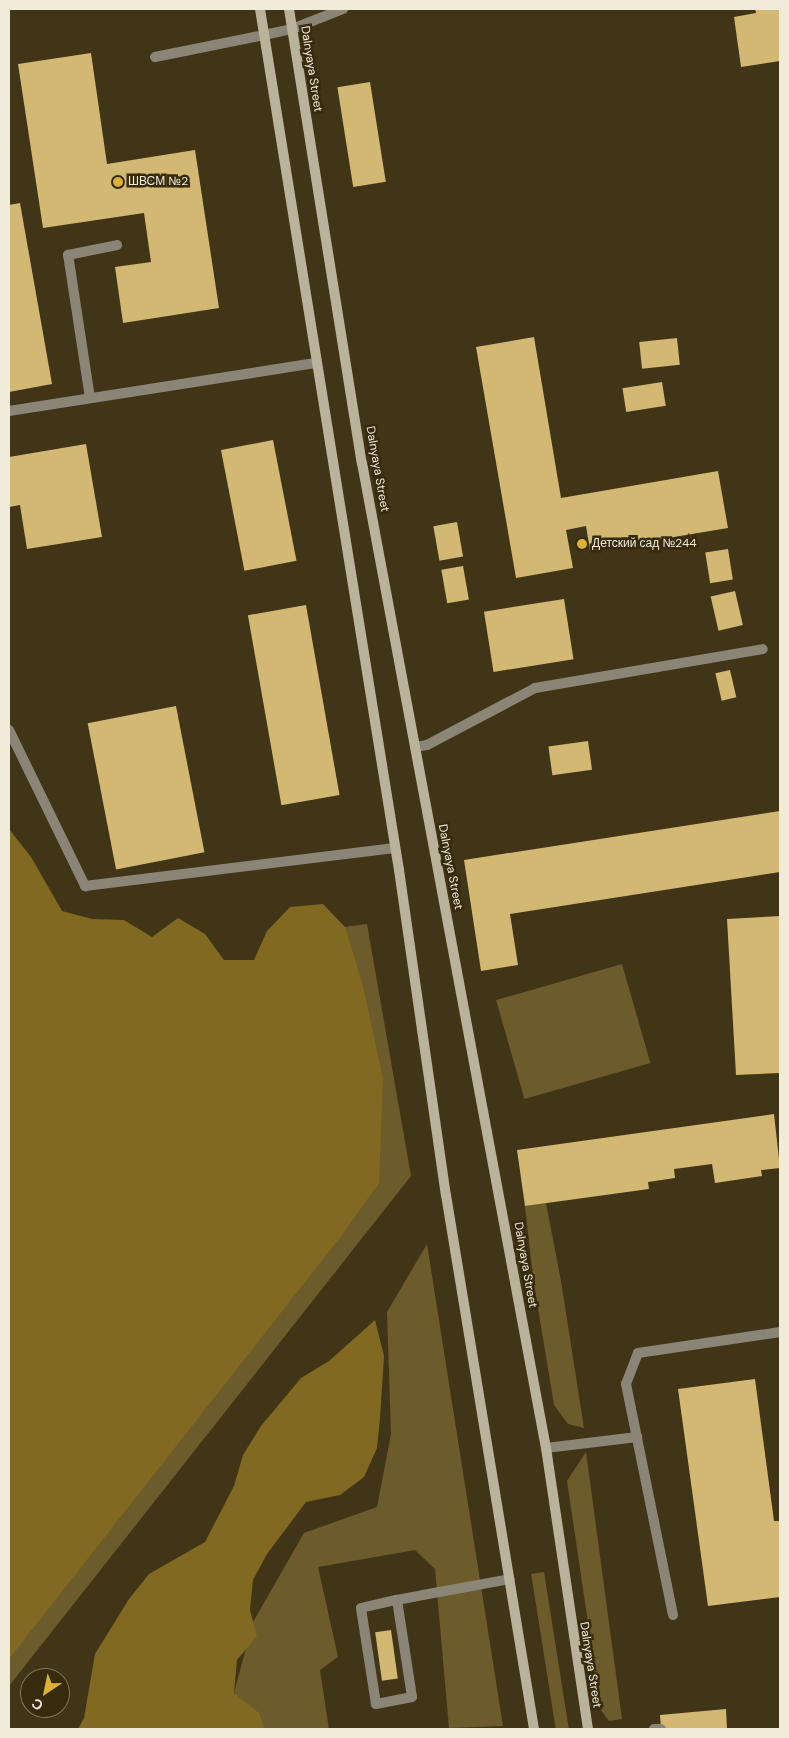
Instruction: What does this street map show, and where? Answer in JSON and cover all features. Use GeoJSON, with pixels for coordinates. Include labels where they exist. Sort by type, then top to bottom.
{"type":"FeatureCollection","features":[{"type":"Feature","properties":{"kind":"main road"},"geometry":{"type":"LineString","coordinates":[[260,9],[315,364],[394,848],[433,1117],[534,1729]]}},
{"type":"Feature","properties":{"kind":"main road","name":"Dalnyaya Street"},"geometry":{"type":"LineString","coordinates":[[289,9],[362,463],[546,1448],[588,1729]]}},
{"type":"Feature","properties":{"kind":"street"},"geometry":{"type":"LineString","coordinates":[[156,57],[292,29],[343,9]]}},
{"type":"Feature","properties":{"kind":"street"},"geometry":{"type":"LineString","coordinates":[[90,398],[68,255],[117,245]]}},
{"type":"Feature","properties":{"kind":"street"},"geometry":{"type":"LineString","coordinates":[[9,411],[315,364]]}},
{"type":"Feature","properties":{"kind":"street"},"geometry":{"type":"LineString","coordinates":[[415,748],[428,745],[535,688],[763,650]]}},
{"type":"Feature","properties":{"kind":"street"},"geometry":{"type":"LineString","coordinates":[[9,730],[84,886],[394,848]]}},
{"type":"Feature","properties":{"kind":"street"},"geometry":{"type":"LineString","coordinates":[[673,1615],[626,1384],[638,1353],[780,1332]]}},
{"type":"Feature","properties":{"kind":"street"},"geometry":{"type":"LineString","coordinates":[[546,1448],[637,1437]]}},
{"type":"Feature","properties":{"kind":"street"},"geometry":{"type":"LineString","coordinates":[[397,1600],[412,1697],[376,1704],[361,1608],[397,1600],[510,1579]]}},
{"type":"Feature","properties":{"kind":"shaded area"},"geometry":{"type":"Polygon","coordinates":[[[9,829],[31,857],[62,911],[92,919],[124,920],[152,937],[178,918],[205,934],[224,960],[254,960],[267,931],[290,907],[323,904],[345,927],[363,986],[383,1079],[379,1183],[342,1235],[9,1659],[9,829]]]}},
{"type":"Feature","properties":{"kind":"shaded area"},"geometry":{"type":"Polygon","coordinates":[[[367,924],[411,1176],[23,1668],[20,1668],[20,1672],[9,1686],[9,1559],[291,934],[367,924]]]}},
{"type":"Feature","properties":{"kind":"shaded area"},"geometry":{"type":"Polygon","coordinates":[[[622,964],[650,1063],[524,1099],[496,1000],[622,964]]]}},
{"type":"Feature","properties":{"kind":"shaded area"},"geometry":{"type":"Polygon","coordinates":[[[546,1203],[561,1281],[584,1428],[568,1424],[554,1405],[533,1278],[525,1206],[546,1203]]]}},
{"type":"Feature","properties":{"kind":"shaded area"},"geometry":{"type":"Polygon","coordinates":[[[427,1244],[503,1726],[449,1728],[435,1569],[415,1550],[318,1567],[338,1657],[320,1670],[329,1729],[266,1729],[234,1693],[253,1622],[304,1533],[377,1507],[391,1434],[387,1312],[427,1244]]]}},
{"type":"Feature","properties":{"kind":"shaded area"},"geometry":{"type":"Polygon","coordinates":[[[375,1320],[384,1356],[380,1418],[377,1448],[364,1477],[340,1495],[306,1502],[267,1554],[253,1580],[250,1610],[257,1636],[237,1660],[234,1693],[259,1713],[265,1729],[78,1729],[84,1718],[95,1654],[129,1599],[149,1574],[205,1542],[234,1486],[243,1455],[261,1426],[301,1378],[329,1361],[375,1320]]]}},
{"type":"Feature","properties":{"kind":"shaded area"},"geometry":{"type":"Polygon","coordinates":[[[586,1452],[622,1719],[609,1721],[601,1710],[567,1481],[586,1452]]]}},
{"type":"Feature","properties":{"kind":"shaded area"},"geometry":{"type":"Polygon","coordinates":[[[544,1572],[569,1729],[556,1729],[531,1574],[544,1572]]]}},
{"type":"Feature","properties":{"kind":"building"},"geometry":{"type":"Polygon","coordinates":[[[755,9],[780,9],[780,61],[741,67],[734,17],[756,13],[755,9]]]}},
{"type":"Feature","properties":{"kind":"building","name":"ШВСМ №2"},"geometry":{"type":"Polygon","coordinates":[[[91,53],[107,164],[195,150],[219,308],[123,323],[115,267],[151,262],[144,213],[43,228],[18,64],[91,53]]]}},
{"type":"Feature","properties":{"kind":"building"},"geometry":{"type":"Polygon","coordinates":[[[370,82],[386,182],[353,187],[337,87],[370,82]]]}},
{"type":"Feature","properties":{"kind":"building"},"geometry":{"type":"Polygon","coordinates":[[[20,203],[52,384],[9,392],[9,205],[20,203]]]}},
{"type":"Feature","properties":{"kind":"building"},"geometry":{"type":"Polygon","coordinates":[[[534,337],[561,498],[718,471],[728,528],[590,551],[586,526],[566,530],[573,568],[516,578],[476,347],[534,337]]]}},
{"type":"Feature","properties":{"kind":"building"},"geometry":{"type":"Polygon","coordinates":[[[677,338],[680,365],[642,369],[639,342],[677,338]]]}},
{"type":"Feature","properties":{"kind":"building"},"geometry":{"type":"Polygon","coordinates":[[[662,382],[666,406],[626,412],[622,388],[662,382]]]}},
{"type":"Feature","properties":{"kind":"building"},"geometry":{"type":"Polygon","coordinates":[[[273,440],[296,561],[244,571],[221,450],[273,440]]]}},
{"type":"Feature","properties":{"kind":"building"},"geometry":{"type":"Polygon","coordinates":[[[86,444],[102,537],[27,549],[20,505],[9,507],[9,457],[86,444]]]}},
{"type":"Feature","properties":{"kind":"building"},"geometry":{"type":"Polygon","coordinates":[[[457,522],[463,556],[439,561],[433,526],[457,522]]]}},
{"type":"Feature","properties":{"kind":"building"},"geometry":{"type":"Polygon","coordinates":[[[728,549],[733,580],[710,583],[705,553],[728,549]]]}},
{"type":"Feature","properties":{"kind":"building"},"geometry":{"type":"Polygon","coordinates":[[[463,566],[469,599],[447,603],[441,570],[463,566]]]}},
{"type":"Feature","properties":{"kind":"building"},"geometry":{"type":"Polygon","coordinates":[[[735,591],[743,625],[719,631],[711,597],[735,591]]]}},
{"type":"Feature","properties":{"kind":"building"},"geometry":{"type":"Polygon","coordinates":[[[564,599],[574,659],[494,672],[484,612],[564,599]]]}},
{"type":"Feature","properties":{"kind":"building"},"geometry":{"type":"Polygon","coordinates":[[[306,605],[340,795],[281,805],[248,615],[306,605]]]}},
{"type":"Feature","properties":{"kind":"building"},"geometry":{"type":"Polygon","coordinates":[[[730,670],[736,697],[722,701],[715,673],[730,670]]]}},
{"type":"Feature","properties":{"kind":"building"},"geometry":{"type":"Polygon","coordinates":[[[176,706],[204,852],[116,869],[88,723],[176,706]]]}},
{"type":"Feature","properties":{"kind":"building"},"geometry":{"type":"Polygon","coordinates":[[[588,741],[592,770],[552,775],[548,747],[588,741]]]}},
{"type":"Feature","properties":{"kind":"building"},"geometry":{"type":"Polygon","coordinates":[[[780,811],[780,872],[510,914],[518,965],[481,971],[464,860],[780,811]]]}},
{"type":"Feature","properties":{"kind":"building"},"geometry":{"type":"Polygon","coordinates":[[[780,916],[780,1073],[736,1075],[727,919],[780,916]]]}},
{"type":"Feature","properties":{"kind":"building"},"geometry":{"type":"Polygon","coordinates":[[[774,1114],[780,1168],[761,1170],[762,1176],[715,1183],[712,1164],[674,1169],[675,1178],[648,1182],[649,1189],[525,1206],[517,1150],[774,1114]]]}},
{"type":"Feature","properties":{"kind":"building"},"geometry":{"type":"Polygon","coordinates":[[[755,1379],[774,1521],[780,1521],[780,1597],[708,1606],[678,1389],[755,1379]]]}},
{"type":"Feature","properties":{"kind":"building"},"geometry":{"type":"Polygon","coordinates":[[[391,1630],[398,1679],[382,1681],[375,1632],[391,1630]]]}},
{"type":"Feature","properties":{"kind":"building"},"geometry":{"type":"Polygon","coordinates":[[[726,1709],[727,1729],[661,1729],[660,1715],[726,1709]]]}},
{"type":"Feature","properties":{"kind":"place","name":"ШВСМ №2"},"geometry":{"type":"Point","coordinates":[118,182]}},
{"type":"Feature","properties":{"kind":"place","name":"Детский сад №244"},"geometry":{"type":"Point","coordinates":[582,544]}}]}
